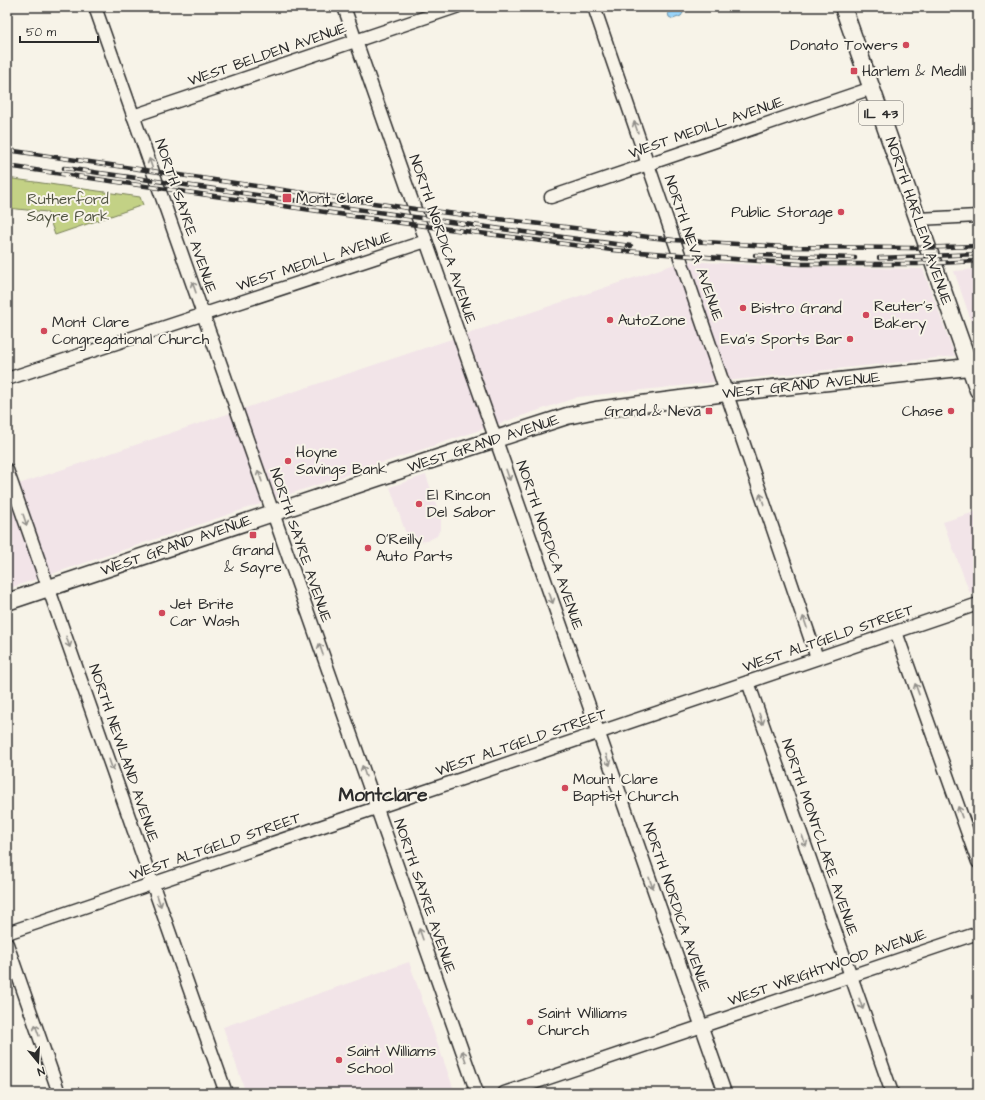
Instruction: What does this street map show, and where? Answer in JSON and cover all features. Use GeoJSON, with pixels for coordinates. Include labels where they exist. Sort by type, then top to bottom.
{"type":"FeatureCollection","features":[{"type":"Feature","properties":{"kind":"main road","name":"NORTH HARLEM AVENUE"},"geometry":{"type":"LineString","coordinates":[[843,7],[918,219],[974,366],[978,390]]}},
{"type":"Feature","properties":{"kind":"main road","name":"WEST GRAND AVENUE"},"geometry":{"type":"LineString","coordinates":[[7,602],[495,438],[567,416],[596,410],[726,393],[974,366]]}},
{"type":"Feature","properties":{"kind":"street","name":"NORTH SAYRE AVENUE"},"geometry":{"type":"LineString","coordinates":[[95,7],[477,1093]]}},
{"type":"Feature","properties":{"kind":"street","name":"NORTH NORDICA AVENUE"},"geometry":{"type":"LineString","coordinates":[[344,7],[725,1093]]}},
{"type":"Feature","properties":{"kind":"street","name":"WEST BELDEN AVENUE"},"geometry":{"type":"LineString","coordinates":[[134,116],[456,7]]}},
{"type":"Feature","properties":{"kind":"street","name":"NORTH NEVA AVENUE"},"geometry":{"type":"LineString","coordinates":[[594,7],[817,658]]}},
{"type":"Feature","properties":{"kind":"street","name":"WEST MEDILL AVENUE"},"geometry":{"type":"LineString","coordinates":[[551,197],[872,88]]}},
{"type":"Feature","properties":{"kind":"street"},"geometry":{"type":"LineString","coordinates":[[918,219],[978,216]]}},
{"type":"Feature","properties":{"kind":"street","name":"WEST MEDILL AVENUE"},"geometry":{"type":"LineString","coordinates":[[7,379],[426,241]]}},
{"type":"Feature","properties":{"kind":"street","name":"NORTH NEWLAND AVENUE"},"geometry":{"type":"LineString","coordinates":[[7,470],[226,1093]]}},
{"type":"Feature","properties":{"kind":"street","name":"WEST ALTGELD STREET"},"geometry":{"type":"LineString","coordinates":[[7,933],[978,604]]}},
{"type":"Feature","properties":{"kind":"street"},"geometry":{"type":"LineString","coordinates":[[896,632],[978,862]]}},
{"type":"Feature","properties":{"kind":"street","name":"NORTH MONTCLARE AVENUE"},"geometry":{"type":"LineString","coordinates":[[748,682],[892,1093]]}},
{"type":"Feature","properties":{"kind":"street","name":"WEST WRIGHTWOOD AVENUE"},"geometry":{"type":"LineString","coordinates":[[504,1093],[978,933]]}},
{"type":"Feature","properties":{"kind":"street"},"geometry":{"type":"LineString","coordinates":[[7,944],[59,1093]]}},
{"type":"Feature","properties":{"kind":"shaded area"},"geometry":{"type":"Polygon","coordinates":[[[684,261],[777,266],[923,269],[955,356],[578,397],[7,589],[7,488],[684,261]]]}},
{"type":"Feature","properties":{"kind":"shaded area"},"geometry":{"type":"Polygon","coordinates":[[[978,269],[978,341],[954,271],[978,269]]]}},
{"type":"Feature","properties":{"kind":"shaded area"},"geometry":{"type":"Polygon","coordinates":[[[426,475],[441,519],[441,527],[437,536],[427,541],[417,542],[410,538],[405,531],[390,487],[426,475]]]}},
{"type":"Feature","properties":{"kind":"shaded area"},"geometry":{"type":"Polygon","coordinates":[[[978,511],[978,590],[970,593],[943,522],[978,511]]]}},
{"type":"Feature","properties":{"kind":"shaded area","name":"Saint Williams School"},"geometry":{"type":"Polygon","coordinates":[[[409,962],[455,1093],[246,1093],[223,1027],[409,962]]]}},
{"type":"Feature","properties":{"kind":"green space","name":"Rutherford Sayre Park"},"geometry":{"type":"Polygon","coordinates":[[[7,178],[140,197],[143,205],[55,235],[47,212],[7,208],[7,178]]]}},
{"type":"Feature","properties":{"kind":"water"},"geometry":{"type":"Polygon","coordinates":[[[679,9],[682,10],[683,13],[681,16],[673,19],[669,17],[668,13],[679,9]]]}},
{"type":"Feature","properties":{"kind":"railway"},"geometry":{"type":"LineString","coordinates":[[7,150],[415,209],[674,240],[786,247],[913,248],[978,246]]}},
{"type":"Feature","properties":{"kind":"railway"},"geometry":{"type":"LineString","coordinates":[[7,166],[394,222],[612,250],[801,264],[918,264],[978,261]]}},
{"type":"Feature","properties":{"kind":"railway"},"geometry":{"type":"LineString","coordinates":[[64,168],[418,218],[631,246]]}},
{"type":"Feature","properties":{"kind":"railway"},"geometry":{"type":"LineString","coordinates":[[879,258],[978,254]]}},
{"type":"Feature","properties":{"kind":"railway"},"geometry":{"type":"LineString","coordinates":[[755,255],[855,258]]}},
{"type":"Feature","properties":{"kind":"place","name":"Donato Towers"},"geometry":{"type":"Point","coordinates":[906,45]}},
{"type":"Feature","properties":{"kind":"place","name":"Harlem & Medill"},"geometry":{"type":"Point","coordinates":[854,71]}},
{"type":"Feature","properties":{"kind":"place","name":"Mont Clare"},"geometry":{"type":"Point","coordinates":[287,198]}},
{"type":"Feature","properties":{"kind":"place","name":"Public Storage"},"geometry":{"type":"Point","coordinates":[841,212]}},
{"type":"Feature","properties":{"kind":"place","name":"Bistro Grand"},"geometry":{"type":"Point","coordinates":[743,308]}},
{"type":"Feature","properties":{"kind":"place","name":"Reuter’s Bakery"},"geometry":{"type":"Point","coordinates":[866,315]}},
{"type":"Feature","properties":{"kind":"place","name":"AutoZone"},"geometry":{"type":"Point","coordinates":[610,320]}},
{"type":"Feature","properties":{"kind":"place","name":"Mont Clare Congregational Church"},"geometry":{"type":"Point","coordinates":[44,331]}},
{"type":"Feature","properties":{"kind":"place","name":"Eva’s Sports Bar"},"geometry":{"type":"Point","coordinates":[850,339]}},
{"type":"Feature","properties":{"kind":"place","name":"Grand & Neva"},"geometry":{"type":"Point","coordinates":[709,411]}},
{"type":"Feature","properties":{"kind":"place","name":"Chase"},"geometry":{"type":"Point","coordinates":[951,411]}},
{"type":"Feature","properties":{"kind":"place","name":"Hoyne Savings Bank"},"geometry":{"type":"Point","coordinates":[288,461]}},
{"type":"Feature","properties":{"kind":"place","name":"El Rincon Del Sabor"},"geometry":{"type":"Point","coordinates":[419,504]}},
{"type":"Feature","properties":{"kind":"place","name":"Grand & Sayre"},"geometry":{"type":"Point","coordinates":[253,535]}},
{"type":"Feature","properties":{"kind":"place","name":"O'Reilly Auto Parts"},"geometry":{"type":"Point","coordinates":[368,548]}},
{"type":"Feature","properties":{"kind":"place","name":"Jet Brite Car Wash"},"geometry":{"type":"Point","coordinates":[162,613]}},
{"type":"Feature","properties":{"kind":"place","name":"Mount Clare Baptist Church"},"geometry":{"type":"Point","coordinates":[565,788]}},
{"type":"Feature","properties":{"kind":"place","name":"Saint Williams Church"},"geometry":{"type":"Point","coordinates":[530,1022]}},
{"type":"Feature","properties":{"kind":"place","name":"Saint Williams School"},"geometry":{"type":"Point","coordinates":[339,1060]}},
{"type":"Feature","properties":{"kind":"district","name":"Montclare"},"geometry":{"type":"Point","coordinates":[383,794]}}]}
